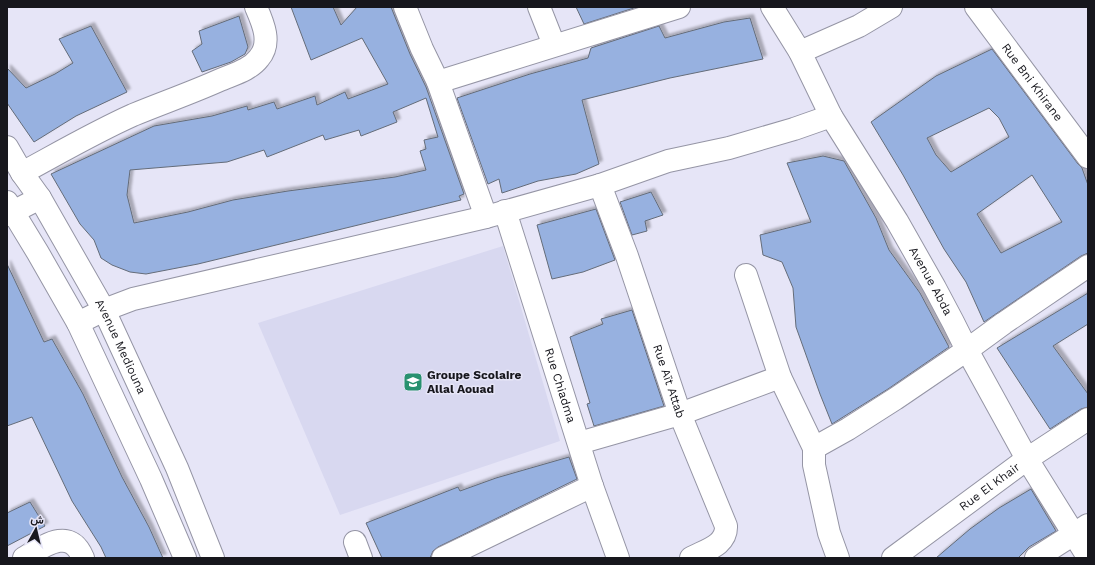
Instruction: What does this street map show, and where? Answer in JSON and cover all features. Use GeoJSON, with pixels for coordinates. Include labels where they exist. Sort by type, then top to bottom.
{"type":"FeatureCollection","features":[{"type":"Feature","properties":{"kind":"street"},"geometry":{"type":"LineString","coordinates":[[22,173],[132,116],[252,66],[260,58],[265,46],[265,28],[256,7]]}},
{"type":"Feature","properties":{"kind":"street","name":"Rue Chiadma"},"geometry":{"type":"LineString","coordinates":[[405,7],[495,214],[579,443],[592,486],[618,558]]}},
{"type":"Feature","properties":{"kind":"street"},"geometry":{"type":"LineString","coordinates":[[538,7],[554,45]]}},
{"type":"Feature","properties":{"kind":"street"},"geometry":{"type":"LineString","coordinates":[[438,82],[677,7]]}},
{"type":"Feature","properties":{"kind":"street","name":"Avenue Abda"},"geometry":{"type":"LineString","coordinates":[[772,7],[800,52],[831,116],[897,221],[1027,459],[1081,530],[1088,557]]}},
{"type":"Feature","properties":{"kind":"street"},"geometry":{"type":"LineString","coordinates":[[800,52],[859,26],[891,7]]}},
{"type":"Feature","properties":{"kind":"street","name":"Rue Bni Khirane"},"geometry":{"type":"LineString","coordinates":[[976,7],[1088,157]]}},
{"type":"Feature","properties":{"kind":"street"},"geometry":{"type":"LineString","coordinates":[[78,323],[104,310],[133,300],[220,278],[495,214],[600,185],[668,161],[729,148],[794,129],[831,116]]}},
{"type":"Feature","properties":{"kind":"street","name":"Avenue Mediouna"},"geometry":{"type":"LineString","coordinates":[[7,147],[22,173],[40,198],[104,310],[176,468],[213,558]]}},
{"type":"Feature","properties":{"kind":"street","name":"Rue Aït Attab"},"geometry":{"type":"LineString","coordinates":[[600,185],[627,256],[680,414],[726,526],[727,532],[724,540],[691,558]]}},
{"type":"Feature","properties":{"kind":"street"},"geometry":{"type":"LineString","coordinates":[[40,198],[9,210],[38,253],[78,323],[151,479],[185,558]]}},
{"type":"Feature","properties":{"kind":"street"},"geometry":{"type":"LineString","coordinates":[[814,448],[848,429],[895,399],[967,350],[1004,322],[1088,266]]}},
{"type":"Feature","properties":{"kind":"street"},"geometry":{"type":"LineString","coordinates":[[746,275],[780,377],[814,448],[813,457],[815,471],[829,533],[838,558]]}},
{"type":"Feature","properties":{"kind":"street"},"geometry":{"type":"LineString","coordinates":[[579,443],[680,414],[780,377]]}},
{"type":"Feature","properties":{"kind":"street","name":"Rue El Khair"},"geometry":{"type":"LineString","coordinates":[[893,558],[1027,459],[1088,419]]}},
{"type":"Feature","properties":{"kind":"street"},"geometry":{"type":"LineString","coordinates":[[443,558],[592,486]]}},
{"type":"Feature","properties":{"kind":"street"},"geometry":{"type":"LineString","coordinates":[[1036,558],[1081,530]]}},
{"type":"Feature","properties":{"kind":"street"},"geometry":{"type":"LineString","coordinates":[[24,558],[51,542],[59,540],[73,544],[81,552],[83,558]]}},
{"type":"Feature","properties":{"kind":"shaded area","name":"Groupe Scolaire Allal Aouad"},"geometry":{"type":"Polygon","coordinates":[[[503,246],[560,441],[340,515],[258,323],[503,246]]]}},
{"type":"Feature","properties":{"kind":"building"},"geometry":{"type":"Polygon","coordinates":[[[291,7],[333,7],[341,25],[357,7],[391,7],[410,54],[426,87],[464,194],[459,196],[461,200],[198,264],[146,274],[130,272],[112,265],[101,258],[94,240],[80,224],[51,174],[154,126],[212,116],[247,106],[248,110],[274,102],[277,109],[315,96],[317,105],[345,92],[348,99],[388,84],[362,38],[311,60],[291,7]],[[426,98],[393,112],[397,122],[361,136],[359,130],[325,140],[323,135],[267,157],[264,150],[227,162],[130,170],[127,195],[134,223],[188,212],[233,200],[395,177],[426,170],[420,151],[426,149],[424,140],[438,137],[426,98]]]}},
{"type":"Feature","properties":{"kind":"building"},"geometry":{"type":"Polygon","coordinates":[[[576,7],[637,7],[584,24],[576,7]]]}},
{"type":"Feature","properties":{"kind":"building"},"geometry":{"type":"Polygon","coordinates":[[[239,16],[248,47],[245,54],[231,62],[202,72],[192,51],[202,44],[199,31],[239,16]]]}},
{"type":"Feature","properties":{"kind":"building"},"geometry":{"type":"Polygon","coordinates":[[[750,18],[763,59],[670,78],[582,100],[599,164],[576,174],[538,181],[502,193],[499,179],[488,184],[457,98],[530,74],[588,58],[591,48],[659,26],[665,38],[724,22],[750,18]]]}},
{"type":"Feature","properties":{"kind":"building"},"geometry":{"type":"Polygon","coordinates":[[[91,26],[127,92],[76,116],[34,142],[7,103],[7,68],[26,88],[55,74],[73,63],[59,39],[91,26]]]}},
{"type":"Feature","properties":{"kind":"building"},"geometry":{"type":"Polygon","coordinates":[[[992,49],[1082,168],[1088,185],[1088,253],[1081,256],[984,322],[966,282],[944,249],[903,175],[871,122],[936,76],[992,49]],[[989,108],[927,138],[936,155],[951,172],[1009,137],[999,118],[989,108]],[[1032,175],[977,214],[1001,253],[1062,222],[1032,175]]]}},
{"type":"Feature","properties":{"kind":"building"},"geometry":{"type":"Polygon","coordinates":[[[823,156],[844,161],[876,218],[889,250],[920,293],[949,347],[888,389],[832,424],[796,327],[793,288],[782,262],[763,255],[760,235],[811,222],[787,163],[823,156]]]}},
{"type":"Feature","properties":{"kind":"building"},"geometry":{"type":"Polygon","coordinates":[[[651,192],[663,215],[645,221],[647,231],[632,235],[620,202],[651,192]]]}},
{"type":"Feature","properties":{"kind":"building"},"geometry":{"type":"Polygon","coordinates":[[[596,209],[615,260],[583,272],[552,279],[537,225],[596,209]]]}},
{"type":"Feature","properties":{"kind":"building"},"geometry":{"type":"Polygon","coordinates":[[[7,264],[44,342],[52,339],[83,394],[122,477],[149,527],[163,558],[106,558],[101,547],[72,501],[32,417],[7,426],[7,264]]]}},
{"type":"Feature","properties":{"kind":"building"},"geometry":{"type":"Polygon","coordinates":[[[1088,293],[1088,324],[1053,346],[1088,394],[1088,407],[1081,409],[1050,429],[997,348],[1088,293]]]}},
{"type":"Feature","properties":{"kind":"building"},"geometry":{"type":"Polygon","coordinates":[[[632,310],[664,406],[594,426],[587,404],[590,403],[570,337],[603,324],[601,319],[632,310]]]}},
{"type":"Feature","properties":{"kind":"building"},"geometry":{"type":"Polygon","coordinates":[[[569,457],[577,479],[438,547],[433,551],[430,558],[382,558],[366,523],[458,487],[460,491],[496,478],[569,457]]]}},
{"type":"Feature","properties":{"kind":"building"},"geometry":{"type":"Polygon","coordinates":[[[1031,489],[1056,531],[1029,547],[1018,558],[936,558],[970,529],[999,508],[1031,489]]]}},
{"type":"Feature","properties":{"kind":"building"},"geometry":{"type":"Polygon","coordinates":[[[30,502],[45,526],[7,546],[7,513],[30,502]]]}},
{"type":"Feature","properties":{"kind":"place","name":"Groupe Scolaire Allal Aouad"},"geometry":{"type":"Point","coordinates":[413,382]}}]}
